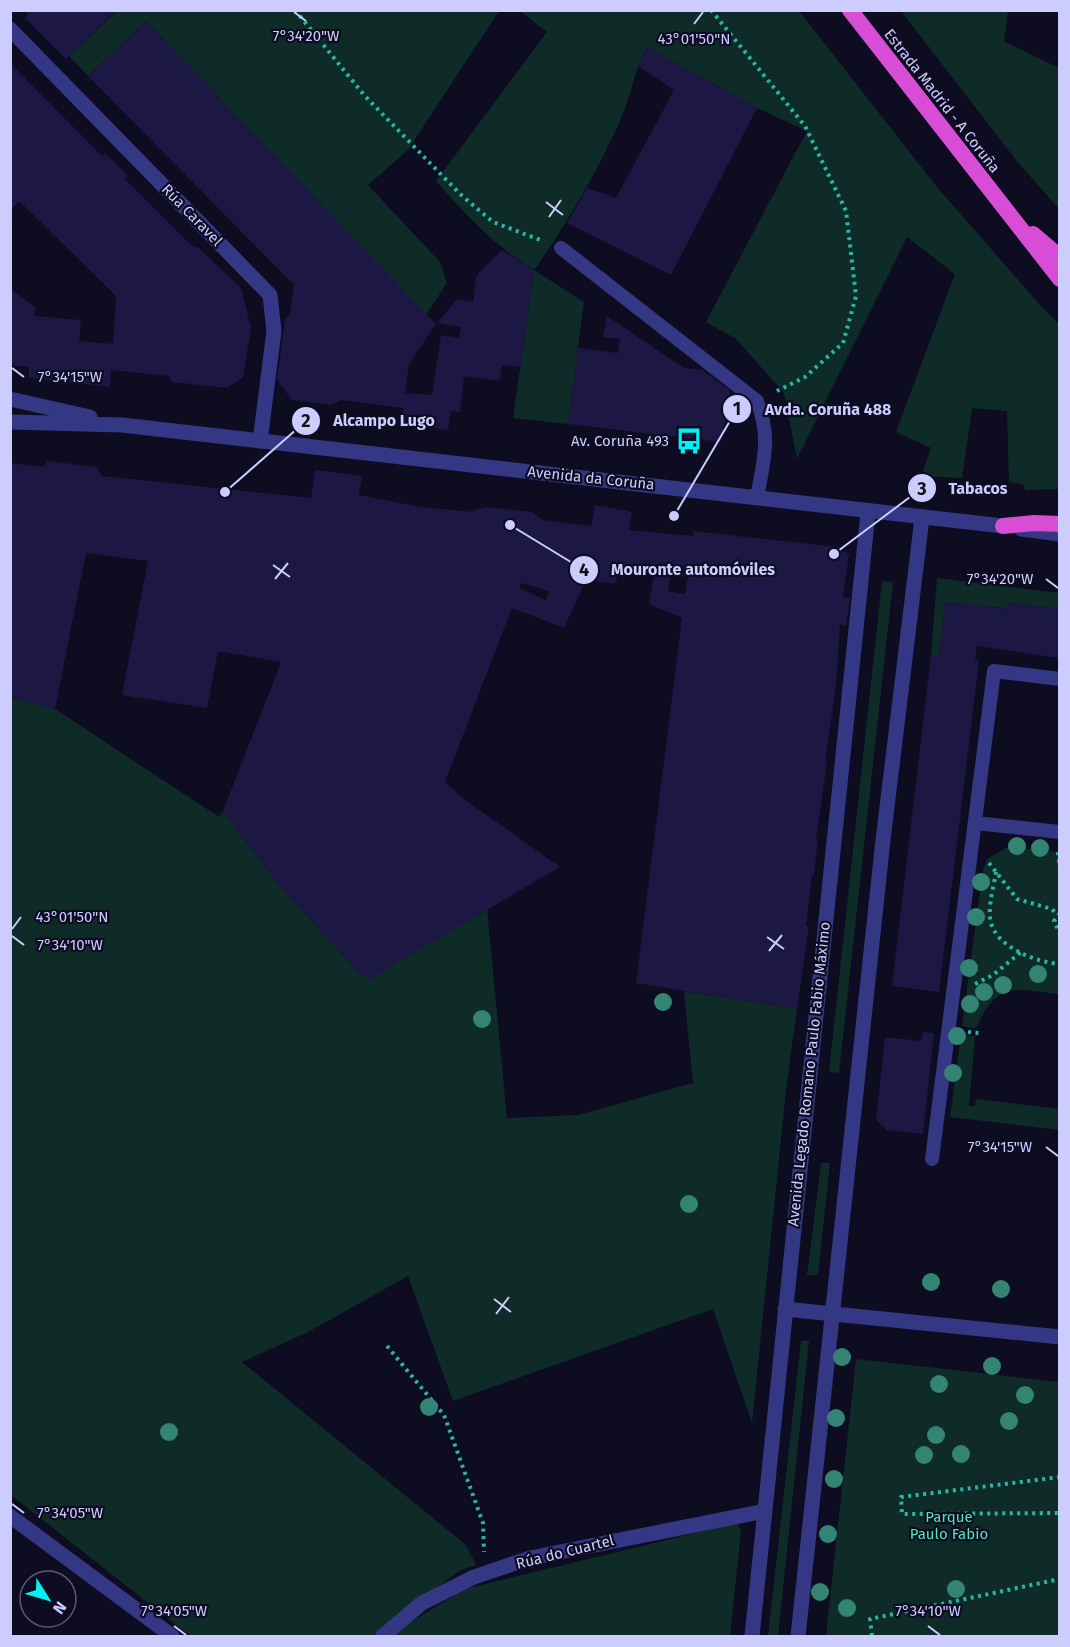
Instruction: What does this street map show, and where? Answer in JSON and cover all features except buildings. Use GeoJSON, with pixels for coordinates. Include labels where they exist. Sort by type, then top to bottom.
{"type":"FeatureCollection","features":[{"type":"Feature","properties":{"kind":"highway","name":"Estrada Madrid - A Coruña"},"geometry":{"type":"LineString","coordinates":[[850,10],[936,124],[1059,279]]}},
{"type":"Feature","properties":{"kind":"highway","name":"Estrada Madrid - A Coruña"},"geometry":{"type":"LineString","coordinates":[[1008,212],[1059,257]]}},
{"type":"Feature","properties":{"kind":"highway"},"geometry":{"type":"LineString","coordinates":[[1003,526],[1034,523],[1059,524]]}},
{"type":"Feature","properties":{"kind":"street","name":"Rúa Caravel"},"geometry":{"type":"LineString","coordinates":[[10,29],[270,296],[274,330],[260,441]]}},
{"type":"Feature","properties":{"kind":"street","name":"Avenida da Coruña"},"geometry":{"type":"LineString","coordinates":[[10,399],[122,425]]}},
{"type":"Feature","properties":{"kind":"street","name":"Avenida da Coruña"},"geometry":{"type":"LineString","coordinates":[[10,422],[122,425],[757,497],[868,513],[1003,526],[1059,534]]}},
{"type":"Feature","properties":{"kind":"street","name":"Avenida Legado Romano Paulo Fabio Máximo"},"geometry":{"type":"LineString","coordinates":[[752,1636],[868,513]]}},
{"type":"Feature","properties":{"kind":"street"},"geometry":{"type":"LineString","coordinates":[[798,1636],[882,852],[922,518]]}},
{"type":"Feature","properties":{"kind":"street"},"geometry":{"type":"LineString","coordinates":[[785,1309],[1059,1337]]}},
{"type":"Feature","properties":{"kind":"street","name":"Rúa do Cuartel"},"geometry":{"type":"LineString","coordinates":[[382,1636],[422,1603],[486,1573],[552,1554],[765,1511]]}},
{"type":"Feature","properties":{"kind":"street"},"geometry":{"type":"LineString","coordinates":[[10,1516],[172,1636]]}},
{"type":"Feature","properties":{"kind":"lane"},"geometry":{"type":"LineString","coordinates":[[561,248],[757,401],[765,422],[765,459],[757,497]]}},
{"type":"Feature","properties":{"kind":"lane"},"geometry":{"type":"LineString","coordinates":[[933,1159],[994,671],[1059,679]]}},
{"type":"Feature","properties":{"kind":"lane"},"geometry":{"type":"LineString","coordinates":[[975,823],[1059,832]]}},
{"type":"Feature","properties":{"kind":"path"},"geometry":{"type":"LineString","coordinates":[[295,10],[364,95],[459,194],[493,222],[561,248]]}},
{"type":"Feature","properties":{"kind":"path"},"geometry":{"type":"LineString","coordinates":[[711,10],[805,126],[846,211],[856,296],[843,343],[805,377],[757,401]]}},
{"type":"Feature","properties":{"kind":"path"},"geometry":{"type":"LineString","coordinates":[[971,854],[981,855],[1017,899],[1052,909],[1058,914],[1055,928],[1059,934]]}},
{"type":"Feature","properties":{"kind":"path"},"geometry":{"type":"LineString","coordinates":[[996,872],[991,922],[1007,945],[1059,964]]}},
{"type":"Feature","properties":{"kind":"path"},"geometry":{"type":"LineString","coordinates":[[954,989],[971,986],[993,975],[1021,952]]}},
{"type":"Feature","properties":{"kind":"path"},"geometry":{"type":"LineString","coordinates":[[387,1346],[444,1414],[483,1523],[486,1573]]}},
{"type":"Feature","properties":{"kind":"path"},"geometry":{"type":"LineString","coordinates":[[1059,1477],[902,1497],[902,1514],[1059,1513]]}},
{"type":"Feature","properties":{"kind":"path"},"geometry":{"type":"LineString","coordinates":[[872,1636],[870,1619],[1059,1579]]}},
{"type":"Feature","properties":{"kind":"green space"},"geometry":{"type":"Polygon","coordinates":[[[117,11],[499,11],[408,150],[368,185],[440,262],[447,283],[426,315],[146,21],[88,76],[69,56],[117,11]]]}},
{"type":"Feature","properties":{"kind":"green space"},"geometry":{"type":"Polygon","coordinates":[[[520,11],[799,11],[937,187],[1059,324],[1059,489],[1025,490],[1024,485],[1009,482],[1007,411],[972,408],[962,478],[921,476],[931,448],[896,432],[955,274],[907,237],[797,459],[784,393],[736,339],[706,322],[807,131],[757,108],[647,47],[611,141],[570,216],[534,270],[493,240],[436,181],[547,32],[520,11]]]}},
{"type":"Feature","properties":{"kind":"green space"},"geometry":{"type":"Polygon","coordinates":[[[901,11],[1008,11],[1004,41],[1059,68],[1059,209],[1016,160],[901,11]]]}},
{"type":"Feature","properties":{"kind":"green space"},"geometry":{"type":"Polygon","coordinates":[[[534,270],[584,302],[568,424],[513,418],[534,270]]]}},
{"type":"Feature","properties":{"kind":"green space"},"geometry":{"type":"Polygon","coordinates":[[[937,578],[1059,593],[1059,609],[1010,603],[1009,609],[946,602],[939,656],[931,655],[937,578]]]}},
{"type":"Feature","properties":{"kind":"green space"},"geometry":{"type":"Polygon","coordinates":[[[882,581],[893,582],[839,1073],[829,1072],[882,581]]]}},
{"type":"Feature","properties":{"kind":"green space"},"geometry":{"type":"Polygon","coordinates":[[[10,697],[55,709],[219,817],[223,811],[279,885],[362,976],[487,909],[507,1118],[578,1115],[693,1083],[684,991],[797,1009],[786,1090],[752,1423],[713,1309],[453,1401],[408,1276],[308,1332],[242,1362],[466,1545],[476,1565],[459,1571],[373,1636],[190,1636],[11,1495],[10,697]]]}},
{"type":"Feature","properties":{"kind":"green space"},"geometry":{"type":"Polygon","coordinates":[[[1008,847],[1059,852],[1059,994],[1030,990],[1009,991],[992,1002],[976,1028],[962,1026],[983,870],[987,859],[1008,847]]]}},
{"type":"Feature","properties":{"kind":"green space"},"geometry":{"type":"Polygon","coordinates":[[[961,1035],[975,1036],[969,1106],[975,1106],[976,1099],[1059,1109],[1059,1130],[950,1117],[961,1035]]]}},
{"type":"Feature","properties":{"kind":"green space"},"geometry":{"type":"Polygon","coordinates":[[[821,1163],[830,1163],[818,1275],[807,1275],[821,1163]]]}},
{"type":"Feature","properties":{"kind":"green space"},"geometry":{"type":"Polygon","coordinates":[[[801,1341],[809,1341],[778,1636],[768,1636],[801,1341]]]}},
{"type":"Feature","properties":{"kind":"green space","name":"Parque Paulo Fabio"},"geometry":{"type":"Polygon","coordinates":[[[856,1359],[1059,1382],[1059,1636],[826,1636],[856,1359]]]}},
{"type":"Feature","properties":{"kind":"green space"},"geometry":{"type":"Polygon","coordinates":[[[737,1523],[741,1531],[730,1636],[393,1636],[404,1626],[465,1589],[737,1523]]]}},
{"type":"Feature","properties":{"kind":"place","name":"Av. Coruña 493"},"geometry":{"type":"Point","coordinates":[689,441]}},
{"type":"Feature","properties":{"kind":"place","name":"Alcampo Lugo"},"geometry":{"type":"Point","coordinates":[225,492]}},
{"type":"Feature","properties":{"kind":"place","name":"Avda. Coruña 488"},"geometry":{"type":"Point","coordinates":[674,516]}},
{"type":"Feature","properties":{"kind":"place","name":"Mouronte automóviles"},"geometry":{"type":"Point","coordinates":[510,525]}},
{"type":"Feature","properties":{"kind":"place","name":"Tabacos"},"geometry":{"type":"Point","coordinates":[834,554]}}]}
